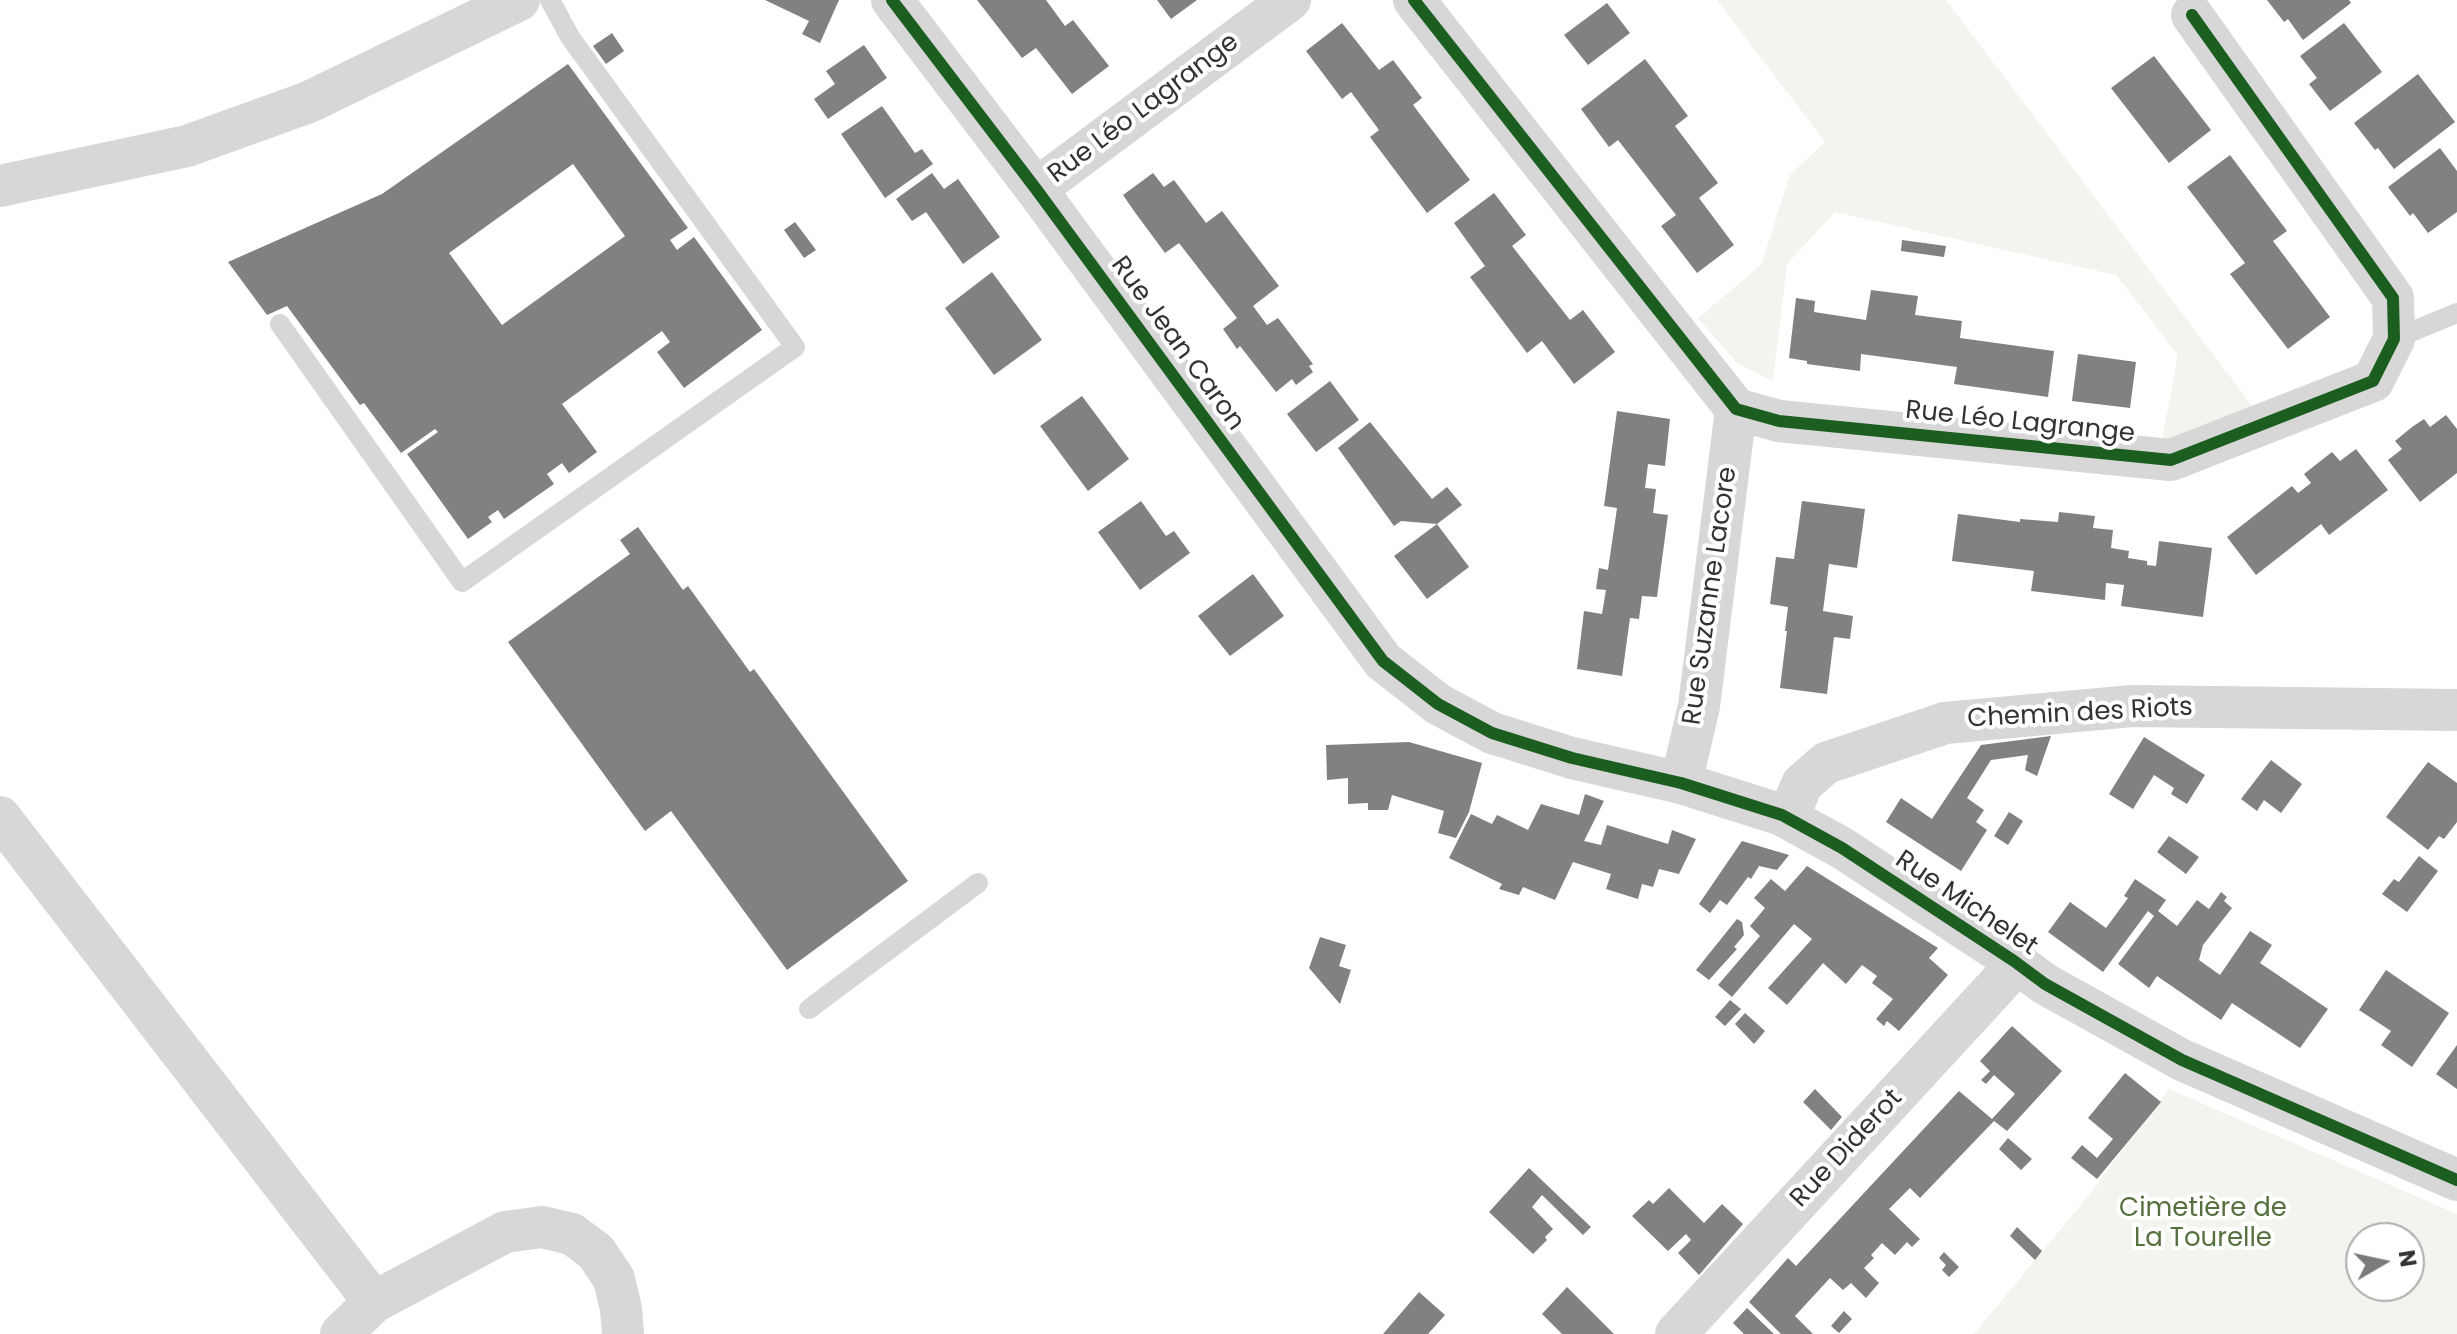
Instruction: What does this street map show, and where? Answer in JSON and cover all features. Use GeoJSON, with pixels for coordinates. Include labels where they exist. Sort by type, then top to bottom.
{"type":"FeatureCollection","features":[{"type":"Feature","properties":{"kind":"street"},"geometry":{"type":"LineString","coordinates":[[0,186],[201,141],[309,102],[519,0]]}},
{"type":"Feature","properties":{"kind":"street","name":"Rue Jean Caron"},"geometry":{"type":"LineString","coordinates":[[892,0],[1036,189],[1383,661],[1438,704]]}},
{"type":"Feature","properties":{"kind":"street","name":"Rue Léo Lagrange"},"geometry":{"type":"LineString","coordinates":[[1036,189],[1290,0]]}},
{"type":"Feature","properties":{"kind":"street"},"geometry":{"type":"LineString","coordinates":[[1414,0],[1736,409]]}},
{"type":"Feature","properties":{"kind":"street","name":"Rue Léo Lagrange"},"geometry":{"type":"LineString","coordinates":[[1736,409],[1779,421],[2171,460],[2373,381],[2394,339],[2393,298],[2192,15]]}},
{"type":"Feature","properties":{"kind":"street","name":"Rue Suzanne Lacore"},"geometry":{"type":"LineString","coordinates":[[1681,783],[1699,706],[1736,409]]}},
{"type":"Feature","properties":{"kind":"street","name":"Rue Michelet"},"geometry":{"type":"LineString","coordinates":[[1438,704],[1492,733],[1572,758],[1681,783],[1788,818],[1842,848],[2045,984],[2182,1060],[2457,1180]]}},
{"type":"Feature","properties":{"kind":"street","name":"Chemin des Riots"},"geometry":{"type":"LineString","coordinates":[[1788,818],[1802,784],[1826,763],[1945,723],[2132,706],[2457,710]]}},
{"type":"Feature","properties":{"kind":"street"},"geometry":{"type":"LineString","coordinates":[[0,817],[374,1302]]}},
{"type":"Feature","properties":{"kind":"street","name":"Rue Diderot"},"geometry":{"type":"LineString","coordinates":[[1676,1334],[2004,978],[2014,961]]}},
{"type":"Feature","properties":{"kind":"street"},"geometry":{"type":"LineString","coordinates":[[341,1334],[374,1302],[505,1232],[542,1227],[572,1234],[596,1252],[614,1279],[623,1334]]}},
{"type":"Feature","properties":{"kind":"lane"},"geometry":{"type":"LineString","coordinates":[[280,324],[462,582],[795,347],[570,37],[550,0]]}},
{"type":"Feature","properties":{"kind":"lane"},"geometry":{"type":"LineString","coordinates":[[2394,339],[2457,313]]}},
{"type":"Feature","properties":{"kind":"lane"},"geometry":{"type":"LineString","coordinates":[[809,1009],[978,883]]}},
{"type":"Feature","properties":{"kind":"green space"},"geometry":{"type":"Polygon","coordinates":[[[1717,0],[1946,0],[2256,411],[2161,446],[2178,355],[2116,275],[1835,212],[1787,264],[1773,381],[1738,364],[1698,318],[1761,265],[1790,175],[1825,142],[1717,0]]]}},
{"type":"Feature","properties":{"kind":"green space","name":"Cimetière de La Tourelle"},"geometry":{"type":"Polygon","coordinates":[[[2169,1089],[2457,1214],[2457,1334],[1974,1334],[2084,1201],[2169,1089]]]}},
{"type":"Feature","properties":{"kind":"building"},"geometry":{"type":"Polygon","coordinates":[[[765,0],[839,0],[820,43],[802,34],[809,21],[765,0]]]}},
{"type":"Feature","properties":{"kind":"building"},"geometry":{"type":"Polygon","coordinates":[[[977,0],[1046,0],[1065,26],[1073,20],[1109,66],[1072,94],[1036,48],[1022,58],[977,0]]]}},
{"type":"Feature","properties":{"kind":"building"},"geometry":{"type":"Polygon","coordinates":[[[1157,0],[1197,0],[1171,19],[1157,0]]]}},
{"type":"Feature","properties":{"kind":"building"},"geometry":{"type":"Polygon","coordinates":[[[2267,0],[2349,0],[2351,3],[2303,40],[2288,19],[2284,22],[2267,0]]]}},
{"type":"Feature","properties":{"kind":"building"},"geometry":{"type":"Polygon","coordinates":[[[1607,3],[1630,33],[1588,65],[1564,35],[1607,3]]]}},
{"type":"Feature","properties":{"kind":"building"},"geometry":{"type":"Polygon","coordinates":[[[1342,23],[1379,70],[1393,60],[1422,98],[1413,105],[1470,180],[1427,213],[1370,137],[1379,130],[1351,92],[1342,99],[1306,51],[1342,23]]]}},
{"type":"Feature","properties":{"kind":"building"},"geometry":{"type":"Polygon","coordinates":[[[2344,23],[2382,72],[2330,111],[2309,84],[2317,78],[2300,56],[2344,23]]]}},
{"type":"Feature","properties":{"kind":"building"},"geometry":{"type":"Polygon","coordinates":[[[612,33],[624,51],[606,64],[593,46],[612,33]]]}},
{"type":"Feature","properties":{"kind":"building"},"geometry":{"type":"Polygon","coordinates":[[[864,45],[887,78],[828,119],[814,99],[835,84],[826,71],[864,45]]]}},
{"type":"Feature","properties":{"kind":"building"},"geometry":{"type":"Polygon","coordinates":[[[2154,56],[2211,130],[2169,163],[2111,88],[2154,56]]]}},
{"type":"Feature","properties":{"kind":"building"},"geometry":{"type":"Polygon","coordinates":[[[1645,59],[1688,116],[1675,126],[1718,183],[1699,198],[1734,245],[1697,273],[1661,226],[1676,215],[1618,140],[1609,147],[1581,109],[1645,59]]]}},
{"type":"Feature","properties":{"kind":"building"},"geometry":{"type":"Polygon","coordinates":[[[568,64],[688,228],[670,240],[677,250],[694,237],[762,330],[684,388],[657,352],[670,342],[662,331],[562,404],[597,452],[569,473],[562,463],[547,474],[554,484],[504,519],[498,510],[488,517],[492,522],[468,539],[407,454],[438,432],[435,429],[401,453],[364,403],[360,405],[287,306],[267,315],[228,262],[382,194],[568,64]],[[573,164],[449,253],[502,325],[625,236],[573,164]]]}},
{"type":"Feature","properties":{"kind":"building"},"geometry":{"type":"Polygon","coordinates":[[[2418,74],[2455,122],[2394,169],[2354,123],[2418,74]]]}},
{"type":"Feature","properties":{"kind":"building"},"geometry":{"type":"Polygon","coordinates":[[[882,106],[915,153],[922,149],[933,164],[885,198],[841,134],[882,106]]]}},
{"type":"Feature","properties":{"kind":"building"},"geometry":{"type":"Polygon","coordinates":[[[2440,148],[2457,171],[2457,212],[2428,233],[2413,213],[2410,216],[2388,187],[2440,148]]]}},
{"type":"Feature","properties":{"kind":"building"},"geometry":{"type":"Polygon","coordinates":[[[2230,155],[2287,231],[2273,241],[2330,317],[2288,349],[2230,274],[2245,263],[2187,187],[2230,155]]]}},
{"type":"Feature","properties":{"kind":"building"},"geometry":{"type":"Polygon","coordinates":[[[932,173],[944,189],[958,179],[1000,237],[963,264],[926,212],[912,221],[896,199],[932,173]]]}},
{"type":"Feature","properties":{"kind":"building"},"geometry":{"type":"Polygon","coordinates":[[[1153,173],[1164,187],[1174,180],[1206,223],[1222,211],[1279,286],[1253,306],[1267,325],[1278,318],[1313,364],[1309,366],[1313,372],[1296,385],[1292,379],[1276,392],[1223,329],[1237,318],[1179,243],[1165,253],[1123,195],[1153,173]]]}},
{"type":"Feature","properties":{"kind":"building"},"geometry":{"type":"Polygon","coordinates":[[[1494,193],[1526,235],[1512,246],[1570,320],[1583,310],[1615,352],[1574,384],[1542,341],[1527,353],[1470,277],[1485,266],[1454,223],[1494,193]]]}},
{"type":"Feature","properties":{"kind":"building"},"geometry":{"type":"Polygon","coordinates":[[[795,222],[816,250],[804,258],[784,230],[795,222]]]}},
{"type":"Feature","properties":{"kind":"building"},"geometry":{"type":"Polygon","coordinates":[[[1902,240],[1946,246],[1944,257],[1901,251],[1902,240]]]}},
{"type":"Feature","properties":{"kind":"building"},"geometry":{"type":"Polygon","coordinates":[[[992,272],[1042,340],[994,375],[945,308],[992,272]]]}},
{"type":"Feature","properties":{"kind":"building"},"geometry":{"type":"Polygon","coordinates":[[[1871,290],[1918,296],[1915,315],[1962,321],[1960,338],[2054,351],[2048,397],[1954,384],[1957,367],[1861,354],[1860,371],[1807,364],[1807,361],[1789,358],[1796,298],[1815,301],[1814,312],[1866,320],[1871,290]]]}},
{"type":"Feature","properties":{"kind":"building"},"geometry":{"type":"Polygon","coordinates":[[[2078,354],[2136,362],[2130,408],[2072,401],[2078,354]]]}},
{"type":"Feature","properties":{"kind":"building"},"geometry":{"type":"Polygon","coordinates":[[[1330,381],[1359,420],[1316,452],[1287,414],[1330,381]]]}},
{"type":"Feature","properties":{"kind":"building"},"geometry":{"type":"Polygon","coordinates":[[[1082,396],[1129,459],[1088,491],[1040,426],[1082,396]]]}},
{"type":"Feature","properties":{"kind":"building"},"geometry":{"type":"Polygon","coordinates":[[[1617,411],[1670,419],[1665,466],[1648,464],[1645,488],[1656,489],[1653,513],[1668,515],[1657,597],[1642,596],[1639,619],[1630,618],[1622,676],[1577,669],[1584,611],[1602,614],[1606,590],[1596,589],[1599,568],[1608,570],[1617,508],[1604,506],[1617,411]]]}},
{"type":"Feature","properties":{"kind":"building"},"geometry":{"type":"Polygon","coordinates":[[[2446,415],[2457,429],[2457,473],[2420,502],[2388,460],[2402,449],[2395,441],[2412,427],[2424,419],[2430,427],[2446,415]]]}},
{"type":"Feature","properties":{"kind":"building"},"geometry":{"type":"Polygon","coordinates":[[[1370,422],[1432,499],[1447,487],[1462,505],[1437,524],[1401,521],[1394,526],[1338,448],[1370,422]]]}},
{"type":"Feature","properties":{"kind":"building"},"geometry":{"type":"Polygon","coordinates":[[[2356,449],[2388,490],[2329,535],[2321,524],[2256,575],[2227,537],[2292,486],[2298,493],[2311,483],[2304,474],[2332,452],[2340,461],[2356,449]]]}},
{"type":"Feature","properties":{"kind":"building"},"geometry":{"type":"Polygon","coordinates":[[[1141,501],[1166,536],[1174,531],[1190,553],[1140,590],[1098,532],[1141,501]]]}},
{"type":"Feature","properties":{"kind":"building"},"geometry":{"type":"Polygon","coordinates":[[[1802,501],[1865,509],[1857,568],[1829,564],[1823,611],[1853,616],[1850,639],[1834,637],[1827,694],[1780,688],[1788,607],[1770,604],[1776,557],[1794,559],[1802,501]]]}},
{"type":"Feature","properties":{"kind":"building"},"geometry":{"type":"Polygon","coordinates":[[[2059,512],[2095,516],[2093,528],[2113,530],[2111,548],[2129,551],[2128,558],[2147,561],[2147,565],[2156,566],[2159,541],[2212,548],[2203,617],[2121,606],[2124,585],[2106,583],[2105,600],[2031,591],[2034,571],[1952,561],[1958,514],[2020,522],[2020,519],[2058,522],[2059,512]]]}},
{"type":"Feature","properties":{"kind":"building"},"geometry":{"type":"Polygon","coordinates":[[[1437,524],[1469,567],[1427,599],[1394,556],[1437,524]]]}},
{"type":"Feature","properties":{"kind":"building"},"geometry":{"type":"Polygon","coordinates":[[[638,527],[683,590],[688,586],[750,672],[754,669],[908,881],[787,970],[671,811],[645,831],[508,642],[630,554],[620,540],[638,527]]]}},
{"type":"Feature","properties":{"kind":"building"},"geometry":{"type":"Polygon","coordinates":[[[1253,574],[1284,616],[1230,656],[1198,616],[1253,574]]]}},
{"type":"Feature","properties":{"kind":"building"},"geometry":{"type":"Polygon","coordinates":[[[2051,736],[2037,776],[2025,770],[2028,755],[1991,760],[1967,798],[1984,810],[1976,822],[1987,830],[1961,871],[1886,822],[1901,798],[1932,819],[1981,745],[2051,736]]]}},
{"type":"Feature","properties":{"kind":"building"},"geometry":{"type":"Polygon","coordinates":[[[2144,737],[2205,775],[2187,804],[2171,794],[2174,788],[2154,775],[2133,809],[2109,794],[2144,737]]]}},
{"type":"Feature","properties":{"kind":"building"},"geometry":{"type":"Polygon","coordinates":[[[1409,742],[1482,763],[1469,812],[1456,838],[1438,833],[1444,811],[1392,795],[1388,810],[1368,810],[1368,803],[1348,804],[1348,778],[1327,780],[1326,745],[1409,742]]]}},
{"type":"Feature","properties":{"kind":"building"},"geometry":{"type":"Polygon","coordinates":[[[2271,760],[2302,784],[2281,813],[2264,800],[2257,811],[2241,799],[2271,760]]]}},
{"type":"Feature","properties":{"kind":"building"},"geometry":{"type":"Polygon","coordinates":[[[2428,762],[2457,783],[2457,822],[2444,839],[2439,836],[2428,850],[2386,817],[2428,762]]]}},
{"type":"Feature","properties":{"kind":"building"},"geometry":{"type":"Polygon","coordinates":[[[1585,794],[1604,801],[1584,841],[1601,845],[1607,825],[1668,844],[1672,830],[1696,839],[1679,874],[1659,869],[1653,887],[1642,884],[1638,899],[1606,889],[1611,874],[1573,862],[1555,900],[1523,887],[1519,895],[1499,889],[1502,884],[1449,858],[1471,814],[1492,824],[1497,815],[1528,830],[1541,804],[1579,815],[1585,794]]]}},
{"type":"Feature","properties":{"kind":"building"},"geometry":{"type":"Polygon","coordinates":[[[2009,812],[2023,821],[2008,845],[1994,836],[2009,812]]]}},
{"type":"Feature","properties":{"kind":"building"},"geometry":{"type":"Polygon","coordinates":[[[2169,836],[2199,857],[2186,874],[2157,852],[2169,836]]]}},
{"type":"Feature","properties":{"kind":"building"},"geometry":{"type":"Polygon","coordinates":[[[1742,841],[1789,855],[1777,870],[1759,866],[1727,905],[1720,900],[1710,913],[1699,904],[1742,841]]]}},
{"type":"Feature","properties":{"kind":"building"},"geometry":{"type":"Polygon","coordinates":[[[2419,856],[2438,871],[2407,912],[2382,894],[2394,879],[2399,882],[2419,856]]]}},
{"type":"Feature","properties":{"kind":"building"},"geometry":{"type":"Polygon","coordinates":[[[1807,866],[1938,948],[1929,958],[1948,975],[1899,1031],[1887,1021],[1884,1026],[1876,1019],[1893,999],[1872,983],[1877,976],[1862,965],[1846,984],[1823,963],[1787,1005],[1768,988],[1812,939],[1794,924],[1732,997],[1718,985],[1760,936],[1750,926],[1765,908],[1754,898],[1771,879],[1785,891],[1807,866]]]}},
{"type":"Feature","properties":{"kind":"building"},"geometry":{"type":"Polygon","coordinates":[[[2135,879],[2166,900],[2158,911],[2177,926],[2197,900],[2209,909],[2221,892],[2227,897],[2224,901],[2232,908],[2203,945],[2199,960],[2220,975],[2250,931],[2272,945],[2260,963],[2328,1009],[2300,1048],[2232,1003],[2221,1020],[2157,976],[2149,988],[2118,964],[2154,916],[2148,911],[2103,972],[2048,932],[2070,902],[2106,928],[2128,898],[2124,896],[2135,879]]]}},
{"type":"Feature","properties":{"kind":"building"},"geometry":{"type":"Polygon","coordinates":[[[1737,919],[1742,922],[1744,935],[1734,947],[1737,949],[1709,980],[1696,970],[1737,919]]]}},
{"type":"Feature","properties":{"kind":"building"},"geometry":{"type":"Polygon","coordinates":[[[1320,937],[1346,945],[1339,966],[1351,970],[1340,1004],[1309,968],[1320,937]]]}},
{"type":"Feature","properties":{"kind":"building"},"geometry":{"type":"Polygon","coordinates":[[[2386,970],[2449,1013],[2412,1067],[2381,1045],[2391,1031],[2359,1010],[2386,970]]]}},
{"type":"Feature","properties":{"kind":"building"},"geometry":{"type":"Polygon","coordinates":[[[1730,1000],[1741,1009],[1725,1026],[1715,1017],[1730,1000]]]}},
{"type":"Feature","properties":{"kind":"building"},"geometry":{"type":"Polygon","coordinates":[[[1745,1013],[1765,1031],[1754,1044],[1735,1024],[1745,1013]]]}},
{"type":"Feature","properties":{"kind":"building"},"geometry":{"type":"Polygon","coordinates":[[[2012,1026],[2062,1071],[2007,1131],[1994,1121],[1920,1198],[1910,1188],[1889,1209],[1920,1239],[1912,1247],[1907,1242],[1895,1255],[1882,1243],[1871,1255],[1874,1258],[1864,1268],[1879,1283],[1866,1298],[1851,1283],[1843,1290],[1830,1278],[1795,1316],[1813,1334],[1781,1334],[1749,1302],[1788,1258],[1796,1266],[1959,1091],[1992,1119],[2015,1094],[1994,1075],[1986,1084],[1981,1080],[1990,1071],[1980,1061],[2012,1026]]]}},
{"type":"Feature","properties":{"kind":"building"},"geometry":{"type":"Polygon","coordinates":[[[2457,1045],[2457,1089],[2436,1074],[2457,1045]]]}},
{"type":"Feature","properties":{"kind":"building"},"geometry":{"type":"Polygon","coordinates":[[[2125,1073],[2161,1102],[2097,1179],[2071,1158],[2082,1145],[2097,1158],[2113,1139],[2088,1118],[2125,1073]]]}},
{"type":"Feature","properties":{"kind":"building"},"geometry":{"type":"Polygon","coordinates":[[[1815,1089],[1842,1117],[1831,1130],[1803,1102],[1815,1089]]]}},
{"type":"Feature","properties":{"kind":"building"},"geometry":{"type":"Polygon","coordinates":[[[2008,1138],[2032,1159],[2021,1170],[1999,1149],[2008,1138]]]}},
{"type":"Feature","properties":{"kind":"building"},"geometry":{"type":"Polygon","coordinates":[[[1529,1168],[1591,1227],[1583,1235],[1542,1195],[1532,1207],[1553,1229],[1533,1254],[1489,1212],[1529,1168]]]}},
{"type":"Feature","properties":{"kind":"building"},"geometry":{"type":"Polygon","coordinates":[[[1669,1188],[1704,1223],[1722,1204],[1743,1224],[1699,1275],[1678,1253],[1691,1240],[1686,1234],[1668,1251],[1632,1216],[1649,1200],[1653,1204],[1669,1188]]]}},
{"type":"Feature","properties":{"kind":"building"},"geometry":{"type":"Polygon","coordinates":[[[2017,1227],[2042,1251],[2035,1260],[2010,1236],[2017,1227]]]}},
{"type":"Feature","properties":{"kind":"building"},"geometry":{"type":"Polygon","coordinates":[[[1944,1252],[1959,1267],[1949,1277],[1942,1270],[1946,1265],[1939,1258],[1944,1252]]]}},
{"type":"Feature","properties":{"kind":"building"},"geometry":{"type":"Polygon","coordinates":[[[1567,1287],[1614,1334],[1562,1334],[1542,1314],[1567,1287]]]}},
{"type":"Feature","properties":{"kind":"building"},"geometry":{"type":"Polygon","coordinates":[[[1419,1292],[1445,1315],[1428,1334],[1383,1334],[1419,1292]]]}},
{"type":"Feature","properties":{"kind":"building"},"geometry":{"type":"Polygon","coordinates":[[[1747,1308],[1774,1334],[1744,1334],[1733,1323],[1747,1308]]]}},
{"type":"Feature","properties":{"kind":"building"},"geometry":{"type":"Polygon","coordinates":[[[1844,1311],[1852,1319],[1839,1333],[1831,1326],[1844,1311]]]}},
{"type":"Feature","properties":{"kind":"cycle path"},"geometry":{"type":"LineString","coordinates":[[892,0],[1036,189],[1383,661],[1438,704],[1492,733],[1572,758],[1681,783],[1782,815],[1842,848],[2045,984],[2182,1060],[2457,1180]]}},
{"type":"Feature","properties":{"kind":"cycle path"},"geometry":{"type":"LineString","coordinates":[[1414,0],[1736,409],[1779,421],[2171,460],[2373,381],[2394,339],[2393,298],[2192,15]]}}]}
